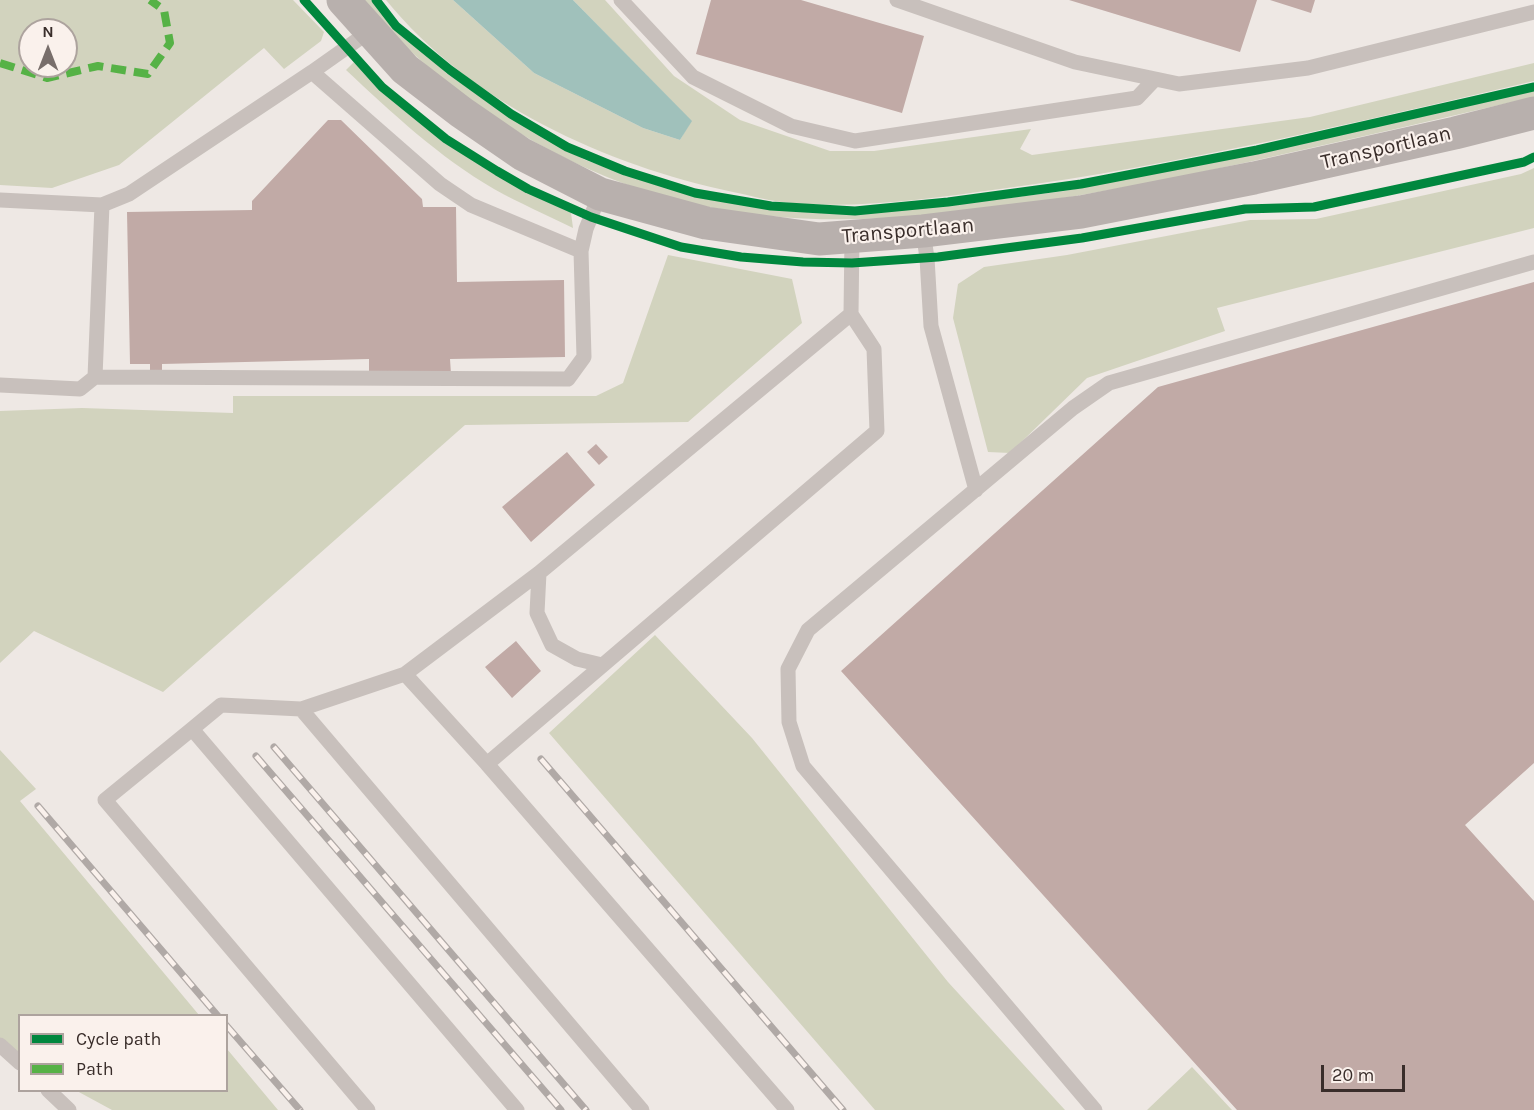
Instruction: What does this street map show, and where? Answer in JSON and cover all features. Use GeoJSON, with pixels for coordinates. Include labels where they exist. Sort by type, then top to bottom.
{"type":"FeatureCollection","features":[{"type":"Feature","properties":{"kind":"street","name":"Transportlaan"},"geometry":{"type":"LineString","coordinates":[[343,0],[405,69],[461,112],[522,154],[600,194],[706,223],[819,239],[923,231],[1082,212],[1254,178],[1534,113]]}},
{"type":"Feature","properties":{"kind":"lane"},"geometry":{"type":"LineString","coordinates":[[621,0],[693,77],[791,126],[855,141],[1137,98],[1155,79]]}},
{"type":"Feature","properties":{"kind":"lane"},"geometry":{"type":"LineString","coordinates":[[897,0],[1075,62],[1179,84],[1308,68],[1534,12]]}},
{"type":"Feature","properties":{"kind":"lane"},"geometry":{"type":"LineString","coordinates":[[0,200],[102,206],[129,194],[370,31]]}},
{"type":"Feature","properties":{"kind":"lane"},"geometry":{"type":"LineString","coordinates":[[312,72],[440,184],[471,206],[582,251]]}},
{"type":"Feature","properties":{"kind":"lane"},"geometry":{"type":"LineString","coordinates":[[0,385],[80,389],[95,377],[568,379],[584,357],[582,251],[586,229],[600,194]]}},
{"type":"Feature","properties":{"kind":"lane"},"geometry":{"type":"LineString","coordinates":[[95,377],[102,206]]}},
{"type":"Feature","properties":{"kind":"lane"},"geometry":{"type":"LineString","coordinates":[[923,231],[931,326],[976,490]]}},
{"type":"Feature","properties":{"kind":"lane"},"geometry":{"type":"LineString","coordinates":[[487,764],[877,431],[874,349],[851,314],[852,236]]}},
{"type":"Feature","properties":{"kind":"lane"},"geometry":{"type":"LineString","coordinates":[[1095,1110],[803,766],[789,722],[788,669],[808,630],[1074,408],[1109,383],[1534,262]]}},
{"type":"Feature","properties":{"kind":"lane"},"geometry":{"type":"LineString","coordinates":[[368,1110],[105,800],[221,705],[301,709],[405,674],[539,573],[851,314]]}},
{"type":"Feature","properties":{"kind":"lane"},"geometry":{"type":"LineString","coordinates":[[539,573],[537,613],[552,645],[577,659],[602,665]]}},
{"type":"Feature","properties":{"kind":"lane"},"geometry":{"type":"LineString","coordinates":[[405,674],[487,764],[787,1110]]}},
{"type":"Feature","properties":{"kind":"lane"},"geometry":{"type":"LineString","coordinates":[[301,709],[642,1110]]}},
{"type":"Feature","properties":{"kind":"lane"},"geometry":{"type":"LineString","coordinates":[[192,729],[517,1110]]}},
{"type":"Feature","properties":{"kind":"lane"},"geometry":{"type":"LineString","coordinates":[[0,1045],[18,1062]]}},
{"type":"Feature","properties":{"kind":"lane"},"geometry":{"type":"LineString","coordinates":[[50,1092],[69,1110]]}},
{"type":"Feature","properties":{"kind":"green space"},"geometry":{"type":"Polygon","coordinates":[[[0,0],[293,0],[324,32],[321,41],[284,69],[264,48],[119,165],[52,188],[0,185],[0,0]]]}},
{"type":"Feature","properties":{"kind":"green space"},"geometry":{"type":"Polygon","coordinates":[[[363,0],[376,0],[446,73],[516,121],[585,160],[686,194],[778,210],[876,212],[1065,191],[1248,155],[1534,87],[1534,97],[1223,168],[1012,206],[892,218],[813,219],[773,216],[733,212],[654,194],[575,163],[537,143],[500,121],[432,70],[401,42],[363,0]]]}},
{"type":"Feature","properties":{"kind":"green space"},"geometry":{"type":"Polygon","coordinates":[[[386,0],[453,0],[534,73],[643,128],[680,140],[691,121],[573,0],[605,0],[674,76],[740,120],[830,151],[874,151],[1031,129],[1020,149],[1032,155],[1310,117],[1534,63],[1534,81],[1268,141],[1134,168],[918,200],[863,204],[808,204],[769,200],[685,180],[589,147],[499,99],[458,70],[420,37],[386,0]]]}},
{"type":"Feature","properties":{"kind":"green space"},"geometry":{"type":"Polygon","coordinates":[[[354,62],[408,111],[458,149],[505,178],[571,213],[573,228],[494,189],[435,149],[346,70],[354,62]]]}},
{"type":"Feature","properties":{"kind":"green space"},"geometry":{"type":"Polygon","coordinates":[[[1534,168],[1534,228],[1217,308],[1225,331],[1087,378],[1010,453],[988,452],[953,318],[958,284],[984,267],[1067,255],[1250,220],[1316,219],[1521,174],[1534,168]]]}},
{"type":"Feature","properties":{"kind":"green space"},"geometry":{"type":"Polygon","coordinates":[[[668,255],[792,279],[802,323],[688,422],[465,425],[163,692],[34,631],[0,663],[0,411],[82,408],[233,413],[233,396],[596,396],[623,383],[668,255]]]}},
{"type":"Feature","properties":{"kind":"green space"},"geometry":{"type":"Polygon","coordinates":[[[655,635],[752,738],[948,982],[1065,1110],[875,1110],[549,733],[655,635]]]}},
{"type":"Feature","properties":{"kind":"green space"},"geometry":{"type":"Polygon","coordinates":[[[0,750],[36,789],[20,801],[198,1014],[18,1014],[18,1057],[0,1047],[0,750]]]}},
{"type":"Feature","properties":{"kind":"green space"},"geometry":{"type":"Polygon","coordinates":[[[228,1050],[278,1110],[112,1110],[79,1092],[228,1092],[228,1050]]]}},
{"type":"Feature","properties":{"kind":"green space"},"geometry":{"type":"Polygon","coordinates":[[[1192,1067],[1232,1110],[1147,1110],[1192,1067]]]}},
{"type":"Feature","properties":{"kind":"water"},"geometry":{"type":"Polygon","coordinates":[[[453,0],[573,0],[692,121],[680,140],[643,128],[534,73],[453,0]]]}},
{"type":"Feature","properties":{"kind":"building"},"geometry":{"type":"Polygon","coordinates":[[[711,0],[801,0],[924,36],[902,113],[696,54],[711,0]]]}},
{"type":"Feature","properties":{"kind":"building"},"geometry":{"type":"Polygon","coordinates":[[[1069,0],[1257,0],[1240,52],[1069,0]]]}},
{"type":"Feature","properties":{"kind":"building"},"geometry":{"type":"Polygon","coordinates":[[[1270,0],[1315,0],[1311,13],[1270,0]]]}},
{"type":"Feature","properties":{"kind":"building"},"geometry":{"type":"Polygon","coordinates":[[[328,120],[341,120],[422,199],[423,207],[456,207],[457,282],[564,280],[565,357],[450,359],[451,374],[369,376],[369,359],[162,364],[162,372],[150,372],[150,364],[130,364],[127,212],[252,210],[252,201],[328,120]]]}},
{"type":"Feature","properties":{"kind":"building"},"geometry":{"type":"Polygon","coordinates":[[[1534,282],[1534,763],[1465,825],[1534,901],[1534,1110],[1237,1110],[841,671],[1158,387],[1534,282]]]}},
{"type":"Feature","properties":{"kind":"building"},"geometry":{"type":"Polygon","coordinates":[[[596,444],[608,457],[599,465],[587,452],[596,444]]]}},
{"type":"Feature","properties":{"kind":"building"},"geometry":{"type":"Polygon","coordinates":[[[567,452],[595,485],[531,542],[502,507],[567,452]]]}},
{"type":"Feature","properties":{"kind":"building"},"geometry":{"type":"Polygon","coordinates":[[[516,641],[541,671],[512,698],[485,667],[516,641]]]}},
{"type":"Feature","properties":{"kind":"railway"},"geometry":{"type":"LineString","coordinates":[[274,747],[586,1110]]}},
{"type":"Feature","properties":{"kind":"railway"},"geometry":{"type":"LineString","coordinates":[[256,756],[561,1110]]}},
{"type":"Feature","properties":{"kind":"railway"},"geometry":{"type":"LineString","coordinates":[[541,759],[843,1110]]}},
{"type":"Feature","properties":{"kind":"railway"},"geometry":{"type":"LineString","coordinates":[[38,806],[216,1014]]}},
{"type":"Feature","properties":{"kind":"railway"},"geometry":{"type":"LineString","coordinates":[[228,1027],[300,1110]]}},
{"type":"Feature","properties":{"kind":"marked path"},"geometry":{"type":"LineString","coordinates":[[0,63],[47,78],[98,66],[148,74],[170,43],[164,10],[150,0]]}},
{"type":"Feature","properties":{"kind":"cycle path"},"geometry":{"type":"LineString","coordinates":[[304,0],[382,87],[446,139],[497,171],[528,189],[591,217],[681,247],[741,257],[852,263],[938,257],[1082,238],[1245,209],[1314,207],[1524,162],[1534,157]]}},
{"type":"Feature","properties":{"kind":"cycle path"},"geometry":{"type":"LineString","coordinates":[[376,0],[396,26],[450,70],[511,114],[567,147],[625,171],[695,193],[771,206],[855,211],[948,202],[1081,184],[1257,150],[1534,87]]}}]}
